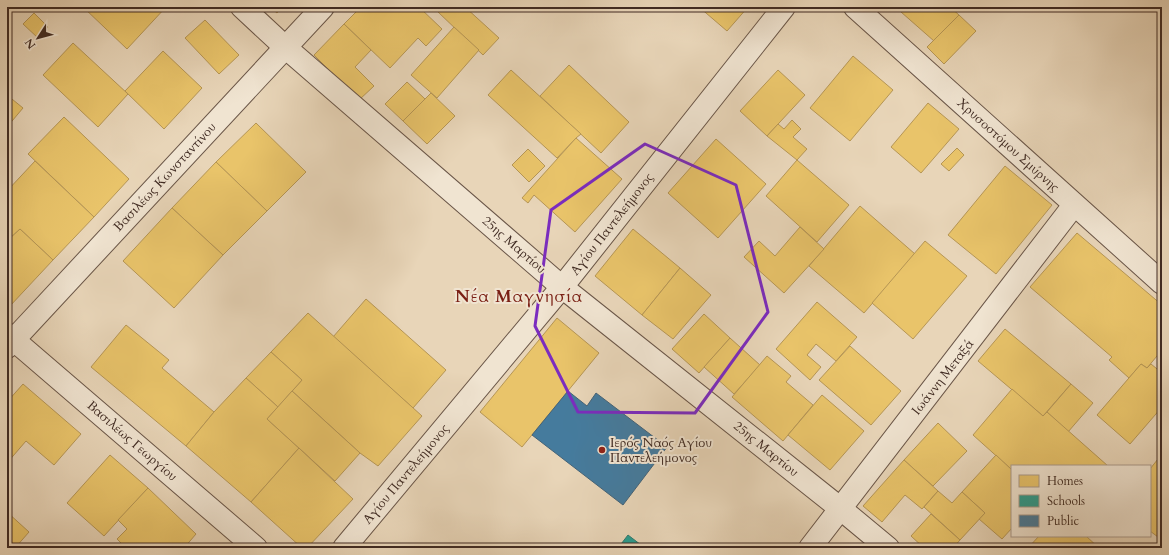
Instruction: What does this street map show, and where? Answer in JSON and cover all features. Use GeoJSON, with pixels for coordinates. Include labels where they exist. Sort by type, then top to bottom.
{"type":"FeatureCollection","features":[{"type":"Feature","properties":{"kind":"street","name":"25ης Μαρτίου"},"geometry":{"type":"LineString","coordinates":[[242,7],[285,47],[562,287],[888,548]]}},
{"type":"Feature","properties":{"kind":"street","name":"Βασιλέως Κωνσταντίνου"},"geometry":{"type":"LineString","coordinates":[[9,340],[323,7]]}},
{"type":"Feature","properties":{"kind":"street","name":"Αγίου Παντελεήμονος"},"geometry":{"type":"LineString","coordinates":[[344,548],[562,287],[784,7]]}},
{"type":"Feature","properties":{"kind":"street","name":"Χρυσοστόμου Σμύρνης"},"geometry":{"type":"LineString","coordinates":[[855,7],[1162,283]]}},
{"type":"Feature","properties":{"kind":"street","name":"Ιωάννη Μεταξά"},"geometry":{"type":"LineString","coordinates":[[810,548],[1074,205]]}},
{"type":"Feature","properties":{"kind":"street","name":"Βασιλέως Γεωργίου"},"geometry":{"type":"LineString","coordinates":[[9,340],[256,548]]}},
{"type":"Feature","properties":{"kind":"highlighted area"},"geometry":{"type":"Polygon","coordinates":[[[645,144],[736,185],[768,312],[695,413],[578,412],[535,326],[551,210],[645,144]]]}},
{"type":"Feature","properties":{"kind":"building: Homes"},"geometry":{"type":"Polygon","coordinates":[[[83,7],[166,7],[127,49],[83,7]]]}},
{"type":"Feature","properties":{"kind":"building: Homes"},"geometry":{"type":"Polygon","coordinates":[[[270,7],[282,7],[277,13],[270,7]]]}},
{"type":"Feature","properties":{"kind":"building: Homes"},"geometry":{"type":"Polygon","coordinates":[[[351,7],[419,7],[442,29],[426,46],[418,38],[390,68],[344,24],[356,12],[351,7]]]}},
{"type":"Feature","properties":{"kind":"building: Homes"},"geometry":{"type":"Polygon","coordinates":[[[440,7],[465,7],[499,38],[483,55],[437,11],[440,7]]]}},
{"type":"Feature","properties":{"kind":"building: Homes"},"geometry":{"type":"Polygon","coordinates":[[[699,7],[748,7],[727,31],[699,7]]]}},
{"type":"Feature","properties":{"kind":"building: Homes"},"geometry":{"type":"Polygon","coordinates":[[[904,7],[950,7],[959,15],[934,41],[901,12],[904,7]]]}},
{"type":"Feature","properties":{"kind":"building: Homes"},"geometry":{"type":"Polygon","coordinates":[[[34,13],[48,27],[38,38],[23,24],[34,13]]]}},
{"type":"Feature","properties":{"kind":"building: Homes"},"geometry":{"type":"Polygon","coordinates":[[[959,15],[976,31],[944,64],[927,47],[959,15]]]}},
{"type":"Feature","properties":{"kind":"building: Homes"},"geometry":{"type":"Polygon","coordinates":[[[205,20],[239,55],[219,74],[185,38],[205,20]]]}},
{"type":"Feature","properties":{"kind":"building: Homes"},"geometry":{"type":"Polygon","coordinates":[[[344,24],[371,50],[355,67],[374,86],[359,100],[314,55],[344,24]]]}},
{"type":"Feature","properties":{"kind":"building: Homes"},"geometry":{"type":"Polygon","coordinates":[[[454,27],[479,50],[437,98],[411,75],[454,27]]]}},
{"type":"Feature","properties":{"kind":"building: Homes"},"geometry":{"type":"Polygon","coordinates":[[[73,43],[128,94],[98,127],[43,75],[73,43]]]}},
{"type":"Feature","properties":{"kind":"building: Homes"},"geometry":{"type":"Polygon","coordinates":[[[163,51],[202,88],[164,129],[125,91],[163,51]]]}},
{"type":"Feature","properties":{"kind":"building: Homes"},"geometry":{"type":"Polygon","coordinates":[[[853,56],[893,90],[850,141],[810,108],[853,56]]]}},
{"type":"Feature","properties":{"kind":"building: Homes"},"geometry":{"type":"Polygon","coordinates":[[[569,65],[629,122],[601,153],[540,96],[569,65]]]}},
{"type":"Feature","properties":{"kind":"building: Homes"},"geometry":{"type":"Polygon","coordinates":[[[511,70],[581,134],[557,158],[488,95],[511,70]]]}},
{"type":"Feature","properties":{"kind":"building: Homes"},"geometry":{"type":"Polygon","coordinates":[[[778,70],[805,95],[767,136],[740,111],[778,70]]]}},
{"type":"Feature","properties":{"kind":"building: Homes"},"geometry":{"type":"Polygon","coordinates":[[[407,82],[425,99],[403,121],[385,104],[407,82]]]}},
{"type":"Feature","properties":{"kind":"building: Homes"},"geometry":{"type":"Polygon","coordinates":[[[431,93],[455,116],[427,144],[403,121],[431,93]]]}},
{"type":"Feature","properties":{"kind":"building: Homes"},"geometry":{"type":"Polygon","coordinates":[[[7,95],[23,108],[7,127],[7,95]]]}},
{"type":"Feature","properties":{"kind":"building: Homes"},"geometry":{"type":"Polygon","coordinates":[[[928,103],[959,129],[921,173],[891,147],[928,103]]]}},
{"type":"Feature","properties":{"kind":"building: Homes"},"geometry":{"type":"Polygon","coordinates":[[[64,117],[129,179],[94,217],[28,154],[64,117]]]}},
{"type":"Feature","properties":{"kind":"building: Homes"},"geometry":{"type":"Polygon","coordinates":[[[792,120],[801,129],[793,137],[807,149],[797,160],[767,136],[778,124],[784,129],[792,120]]]}},
{"type":"Feature","properties":{"kind":"building: Homes"},"geometry":{"type":"Polygon","coordinates":[[[256,123],[306,172],[267,211],[216,162],[256,123]]]}},
{"type":"Feature","properties":{"kind":"building: Homes"},"geometry":{"type":"Polygon","coordinates":[[[576,138],[622,179],[575,232],[534,195],[528,203],[522,198],[576,138]]]}},
{"type":"Feature","properties":{"kind":"building: Homes"},"geometry":{"type":"Polygon","coordinates":[[[716,139],[766,184],[718,238],[668,193],[716,139]]]}},
{"type":"Feature","properties":{"kind":"building: Homes"},"geometry":{"type":"Polygon","coordinates":[[[957,148],[964,155],[949,171],[941,164],[957,148]]]}},
{"type":"Feature","properties":{"kind":"building: Homes"},"geometry":{"type":"Polygon","coordinates":[[[528,149],[545,166],[529,182],[512,165],[528,149]]]}},
{"type":"Feature","properties":{"kind":"building: Homes"},"geometry":{"type":"Polygon","coordinates":[[[797,160],[849,205],[817,242],[766,196],[797,160]]]}},
{"type":"Feature","properties":{"kind":"building: Homes"},"geometry":{"type":"Polygon","coordinates":[[[35,161],[94,217],[53,260],[20,229],[7,241],[7,223],[10,220],[7,217],[7,191],[35,161]]]}},
{"type":"Feature","properties":{"kind":"building: Homes"},"geometry":{"type":"Polygon","coordinates":[[[216,162],[267,211],[223,255],[172,208],[216,162]]]}},
{"type":"Feature","properties":{"kind":"building: Homes"},"geometry":{"type":"Polygon","coordinates":[[[1005,166],[1052,205],[996,274],[948,235],[1005,166]]]}},
{"type":"Feature","properties":{"kind":"building: Homes"},"geometry":{"type":"Polygon","coordinates":[[[860,206],[915,254],[864,313],[809,266],[860,206]]]}},
{"type":"Feature","properties":{"kind":"building: Homes"},"geometry":{"type":"Polygon","coordinates":[[[172,208],[223,255],[174,308],[123,261],[172,208]]]}},
{"type":"Feature","properties":{"kind":"building: Homes"},"geometry":{"type":"Polygon","coordinates":[[[800,227],[824,249],[784,293],[744,257],[759,241],[775,256],[800,227]]]}},
{"type":"Feature","properties":{"kind":"building: Homes"},"geometry":{"type":"Polygon","coordinates":[[[20,229],[53,260],[10,306],[7,303],[7,241],[20,229]]]}},
{"type":"Feature","properties":{"kind":"building: Homes"},"geometry":{"type":"Polygon","coordinates":[[[633,229],[680,268],[642,315],[595,276],[633,229]]]}},
{"type":"Feature","properties":{"kind":"building: Homes"},"geometry":{"type":"Polygon","coordinates":[[[1077,233],[1162,305],[1162,350],[1147,368],[1141,364],[1129,378],[1109,360],[1112,357],[1030,287],[1077,233]]]}},
{"type":"Feature","properties":{"kind":"building: Homes"},"geometry":{"type":"Polygon","coordinates":[[[925,241],[967,276],[913,339],[872,303],[925,241]]]}},
{"type":"Feature","properties":{"kind":"building: Homes"},"geometry":{"type":"Polygon","coordinates":[[[680,268],[711,295],[673,339],[642,315],[680,268]]]}},
{"type":"Feature","properties":{"kind":"building: Homes"},"geometry":{"type":"Polygon","coordinates":[[[366,299],[446,370],[413,408],[333,337],[366,299]]]}},
{"type":"Feature","properties":{"kind":"building: Homes"},"geometry":{"type":"Polygon","coordinates":[[[817,302],[857,337],[836,361],[816,344],[807,355],[821,367],[810,380],[776,349],[817,302]]]}},
{"type":"Feature","properties":{"kind":"building: Homes"},"geometry":{"type":"Polygon","coordinates":[[[308,313],[422,416],[378,466],[360,453],[292,391],[302,380],[271,352],[308,313]]]}},
{"type":"Feature","properties":{"kind":"building: Homes"},"geometry":{"type":"Polygon","coordinates":[[[704,314],[730,338],[699,373],[672,349],[704,314]]]}},
{"type":"Feature","properties":{"kind":"building: Homes"},"geometry":{"type":"Polygon","coordinates":[[[557,318],[599,353],[522,447],[480,412],[557,318]]]}},
{"type":"Feature","properties":{"kind":"building: Homes"},"geometry":{"type":"Polygon","coordinates":[[[126,325],[169,360],[162,368],[214,412],[186,446],[91,367],[126,325]]]}},
{"type":"Feature","properties":{"kind":"building: Homes"},"geometry":{"type":"Polygon","coordinates":[[[1005,329],[1071,384],[1043,416],[978,361],[1005,329]]]}},
{"type":"Feature","properties":{"kind":"building: Homes"},"geometry":{"type":"Polygon","coordinates":[[[730,338],[760,365],[734,394],[704,367],[730,338]]]}},
{"type":"Feature","properties":{"kind":"building: Homes"},"geometry":{"type":"Polygon","coordinates":[[[850,346],[901,391],[871,425],[819,380],[850,346]]]}},
{"type":"Feature","properties":{"kind":"building: Homes"},"geometry":{"type":"Polygon","coordinates":[[[271,352],[302,380],[278,407],[246,378],[271,352]]]}},
{"type":"Feature","properties":{"kind":"building: Homes"},"geometry":{"type":"Polygon","coordinates":[[[767,356],[791,376],[786,382],[813,405],[783,441],[732,397],[767,356]]]}},
{"type":"Feature","properties":{"kind":"building: Homes"},"geometry":{"type":"Polygon","coordinates":[[[1141,364],[1147,368],[1151,364],[1162,373],[1162,407],[1130,444],[1097,415],[1141,364]]]}},
{"type":"Feature","properties":{"kind":"building: Homes"},"geometry":{"type":"Polygon","coordinates":[[[246,378],[278,407],[267,419],[299,448],[251,502],[186,446],[214,412],[246,378]]]}},
{"type":"Feature","properties":{"kind":"building: Homes"},"geometry":{"type":"Polygon","coordinates":[[[23,384],[81,434],[54,465],[26,441],[7,463],[7,402],[23,384]]]}},
{"type":"Feature","properties":{"kind":"building: Homes"},"geometry":{"type":"Polygon","coordinates":[[[1071,384],[1093,403],[1068,432],[1047,412],[1071,384]]]}},
{"type":"Feature","properties":{"kind":"building: Homes"},"geometry":{"type":"Polygon","coordinates":[[[1012,389],[1043,416],[1047,412],[1107,465],[1011,465],[1011,469],[973,435],[1012,389]]]}},
{"type":"Feature","properties":{"kind":"building: Homes"},"geometry":{"type":"Polygon","coordinates":[[[292,391],[360,453],[335,481],[267,419],[292,391]]]}},
{"type":"Feature","properties":{"kind":"building: Homes"},"geometry":{"type":"Polygon","coordinates":[[[822,395],[864,431],[830,470],[788,435],[822,395]]]}},
{"type":"Feature","properties":{"kind":"building: Homes"},"geometry":{"type":"Polygon","coordinates":[[[938,423],[967,451],[933,486],[904,460],[938,423]]]}},
{"type":"Feature","properties":{"kind":"building: Homes"},"geometry":{"type":"Polygon","coordinates":[[[299,448],[353,499],[307,548],[302,548],[251,502],[299,448]]]}},
{"type":"Feature","properties":{"kind":"building: Homes"},"geometry":{"type":"Polygon","coordinates":[[[1162,454],[1162,540],[1151,532],[1151,468],[1162,454]]]}},
{"type":"Feature","properties":{"kind":"building: Homes"},"geometry":{"type":"Polygon","coordinates":[[[110,455],[148,488],[104,536],[67,503],[110,455]]]}},
{"type":"Feature","properties":{"kind":"building: Homes"},"geometry":{"type":"Polygon","coordinates":[[[996,455],[1011,469],[1011,529],[1002,539],[979,519],[985,513],[962,492],[996,455]]]}},
{"type":"Feature","properties":{"kind":"building: Homes"},"geometry":{"type":"Polygon","coordinates":[[[904,460],[938,491],[922,509],[905,495],[882,522],[863,506],[904,460]]]}},
{"type":"Feature","properties":{"kind":"building: Homes"},"geometry":{"type":"Polygon","coordinates":[[[148,488],[196,534],[184,548],[126,548],[117,539],[127,529],[118,520],[148,488]]]}},
{"type":"Feature","properties":{"kind":"building: Homes"},"geometry":{"type":"Polygon","coordinates":[[[938,491],[952,503],[962,492],[985,513],[960,540],[924,507],[938,491]]]}},
{"type":"Feature","properties":{"kind":"building: Homes"},"geometry":{"type":"Polygon","coordinates":[[[7,512],[29,532],[15,548],[7,548],[7,512]]]}},
{"type":"Feature","properties":{"kind":"building: Homes"},"geometry":{"type":"Polygon","coordinates":[[[931,514],[960,540],[953,548],[924,548],[911,536],[931,514]]]}},
{"type":"Feature","properties":{"kind":"building: Homes"},"geometry":{"type":"Polygon","coordinates":[[[1038,537],[1087,537],[1099,548],[1028,548],[1038,537]]]}},
{"type":"Feature","properties":{"kind":"building: Schools"},"geometry":{"type":"Polygon","coordinates":[[[628,535],[645,548],[618,548],[628,535]]]}},
{"type":"Feature","properties":{"kind":"building: Public"},"geometry":{"type":"Polygon","coordinates":[[[568,391],[587,406],[596,393],[667,447],[623,505],[532,435],[568,391]]]}},
{"type":"Feature","properties":{"kind":"place","name":"Ιερός Ναός Αγίου Παντελεήμονος"},"geometry":{"type":"Point","coordinates":[602,450]}},
{"type":"Feature","properties":{"kind":"district","name":"Νέα Μαγνησία"},"geometry":{"type":"Point","coordinates":[519,296]}}]}
